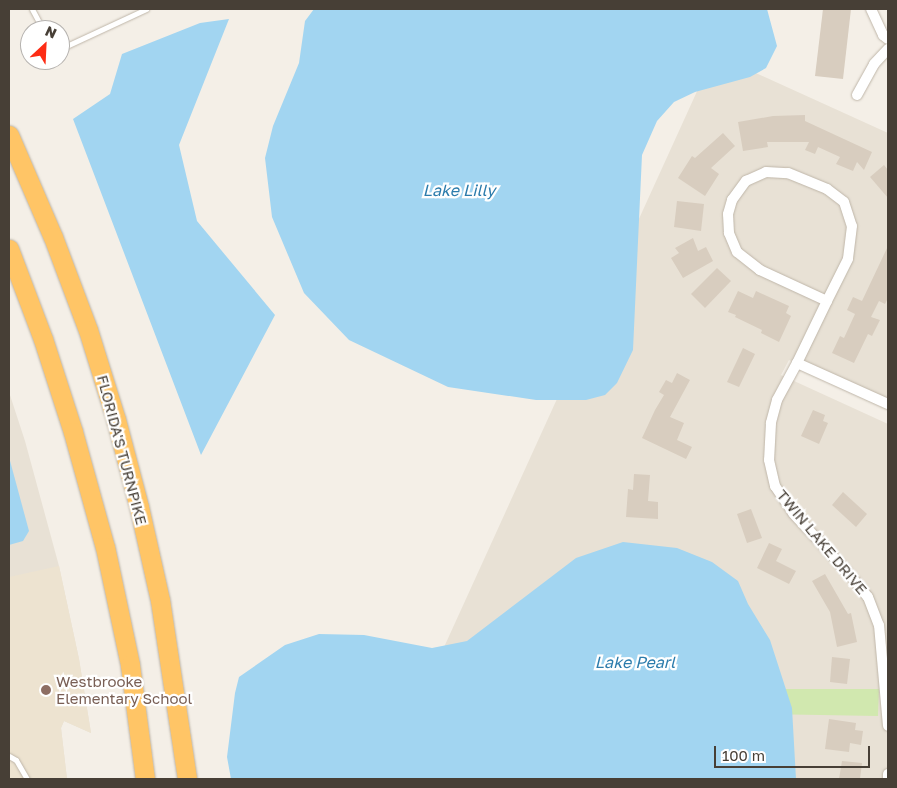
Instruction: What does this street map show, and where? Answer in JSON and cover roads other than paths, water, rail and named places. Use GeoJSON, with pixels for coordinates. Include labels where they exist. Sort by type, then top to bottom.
{"type":"FeatureCollection","features":[{"type":"Feature","properties":{"kind":"highway","name":"FLORIDA'S TURNPIKE"},"geometry":{"type":"LineString","coordinates":[[9,135],[53,237],[78,302],[116,420],[139,507],[160,600],[187,779]]}},
{"type":"Feature","properties":{"kind":"highway"},"geometry":{"type":"LineString","coordinates":[[9,249],[43,339],[70,423],[105,547],[130,664],[145,779]]}},
{"type":"Feature","properties":{"kind":"street"},"geometry":{"type":"LineString","coordinates":[[870,9],[888,39]]}},
{"type":"Feature","properties":{"kind":"street"},"geometry":{"type":"LineString","coordinates":[[858,95],[874,64],[888,49]]}},
{"type":"Feature","properties":{"kind":"street"},"geometry":{"type":"LineString","coordinates":[[766,172],[788,173],[827,189],[844,202],[852,226],[848,259],[827,301],[760,270],[737,252],[729,233],[728,214],[732,200],[746,181],[766,172]]}},
{"type":"Feature","properties":{"kind":"street","name":"TWIN LAKE DRIVE"},"geometry":{"type":"LineString","coordinates":[[827,301],[777,400],[771,423],[769,460],[775,486],[793,513],[868,597],[879,625],[888,701],[888,726]]}},
{"type":"Feature","properties":{"kind":"street"},"geometry":{"type":"LineString","coordinates":[[797,363],[888,404]]}},
{"type":"Feature","properties":{"kind":"street"},"geometry":{"type":"LineString","coordinates":[[888,774],[888,779]]}},
{"type":"Feature","properties":{"kind":"lane"},"geometry":{"type":"LineString","coordinates":[[70,44],[146,9]]}},
{"type":"Feature","properties":{"kind":"lane"},"geometry":{"type":"LineString","coordinates":[[9,756],[16,760],[27,779]]}},
{"type":"Feature","properties":{"kind":"water","name":"Lake Lilly"},"geometry":{"type":"Polygon","coordinates":[[[314,9],[767,9],[777,46],[766,68],[750,77],[695,92],[674,102],[657,121],[642,155],[633,350],[617,383],[605,395],[586,400],[536,400],[448,387],[349,340],[304,293],[272,217],[265,158],[273,126],[299,63],[305,21],[314,9]]]}},
{"type":"Feature","properties":{"kind":"water"},"geometry":{"type":"Polygon","coordinates":[[[229,19],[179,145],[197,221],[275,315],[201,455],[73,119],[110,94],[122,54],[200,23],[229,19]]]}},
{"type":"Feature","properties":{"kind":"water"},"geometry":{"type":"Polygon","coordinates":[[[9,457],[29,531],[23,541],[9,545],[9,457]]]}},
{"type":"Feature","properties":{"kind":"water","name":"Lake Pearl"},"geometry":{"type":"Polygon","coordinates":[[[623,542],[677,548],[712,562],[738,581],[748,604],[770,640],[792,708],[796,779],[231,779],[227,757],[235,693],[239,677],[285,645],[319,634],[364,635],[432,648],[467,641],[576,558],[623,542]]]}},
{"type":"Feature","properties":{"kind":"place","name":"Westbrooke Elementary School"},"geometry":{"type":"Point","coordinates":[46,690]}}]}
